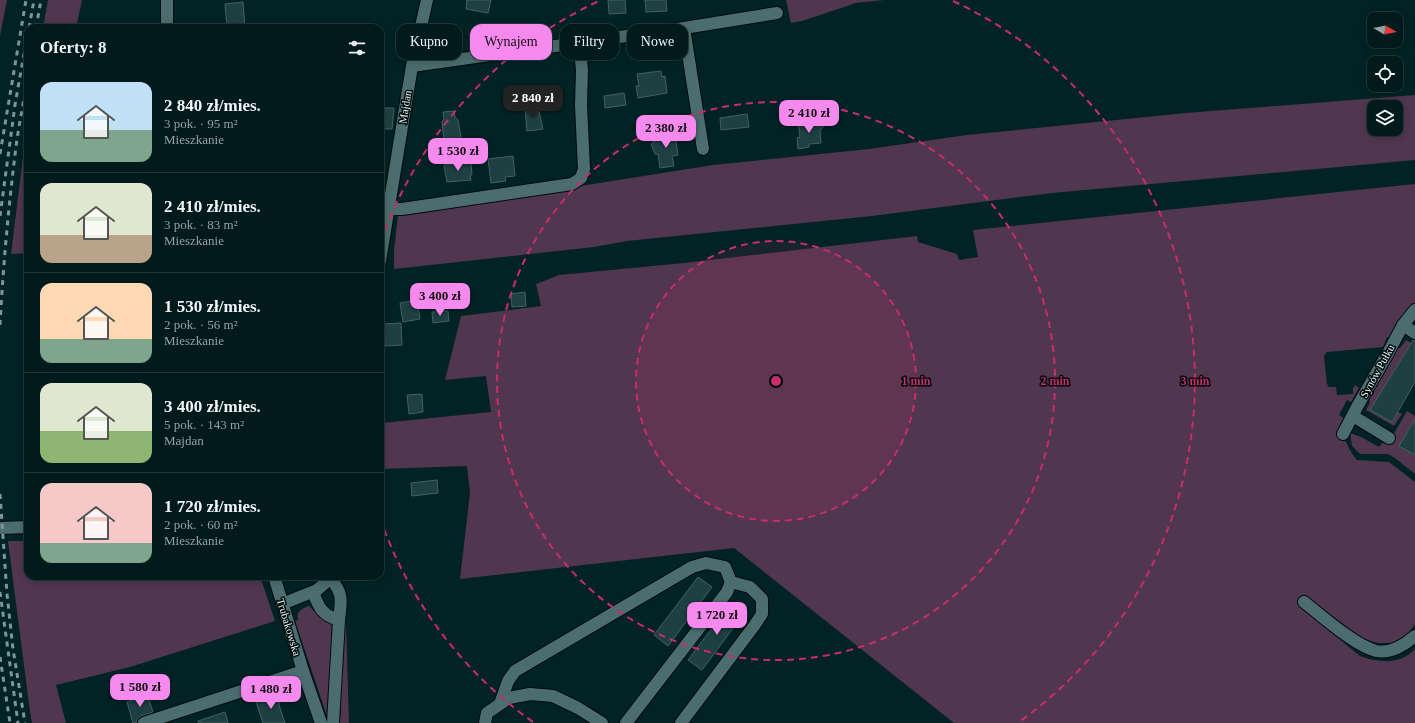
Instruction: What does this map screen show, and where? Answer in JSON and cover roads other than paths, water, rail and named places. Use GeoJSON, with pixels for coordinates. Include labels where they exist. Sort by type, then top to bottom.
{"type":"FeatureCollection","features":[{"type":"Feature","properties":{"kind":"street"},"geometry":{"type":"LineString","coordinates":[[167,0],[167,24]]}},
{"type":"Feature","properties":{"kind":"street","name":"Majdan"},"geometry":{"type":"LineString","coordinates":[[384,235],[412,66],[427,0]]}},
{"type":"Feature","properties":{"kind":"street"},"geometry":{"type":"LineString","coordinates":[[688,27],[777,13]]}},
{"type":"Feature","properties":{"kind":"street"},"geometry":{"type":"LineString","coordinates":[[412,66],[560,45]]}},
{"type":"Feature","properties":{"kind":"street"},"geometry":{"type":"LineString","coordinates":[[688,53],[703,149]]}},
{"type":"Feature","properties":{"kind":"street"},"geometry":{"type":"LineString","coordinates":[[388,209],[572,184],[581,178],[584,164],[581,105],[581,60]]}},
{"type":"Feature","properties":{"kind":"street","name":"Synów Pułku"},"geometry":{"type":"LineString","coordinates":[[1343,434],[1403,325],[1415,310]]}},
{"type":"Feature","properties":{"kind":"street"},"geometry":{"type":"LineString","coordinates":[[1403,325],[1415,333]]}},
{"type":"Feature","properties":{"kind":"street"},"geometry":{"type":"LineString","coordinates":[[1353,416],[1389,438]]}},
{"type":"Feature","properties":{"kind":"street"},"geometry":{"type":"LineString","coordinates":[[0,528],[24,528]]}},
{"type":"Feature","properties":{"kind":"street"},"geometry":{"type":"LineString","coordinates":[[500,704],[508,681],[515,670],[692,567],[706,564],[725,567],[731,582],[727,592],[626,723]]}},
{"type":"Feature","properties":{"kind":"street","name":"Trubakowska"},"geometry":{"type":"LineString","coordinates":[[275,580],[303,671],[321,723]]}},
{"type":"Feature","properties":{"kind":"street"},"geometry":{"type":"LineString","coordinates":[[282,604],[313,592],[329,580]]}},
{"type":"Feature","properties":{"kind":"street"},"geometry":{"type":"LineString","coordinates":[[333,580],[340,593],[333,723]]}},
{"type":"Feature","properties":{"kind":"street"},"geometry":{"type":"LineString","coordinates":[[681,723],[762,614],[762,599],[750,587],[731,582]]}},
{"type":"Feature","properties":{"kind":"street"},"geometry":{"type":"LineString","coordinates":[[313,592],[323,612],[327,616],[339,620]]}},
{"type":"Feature","properties":{"kind":"street"},"geometry":{"type":"LineString","coordinates":[[1304,602],[1358,644],[1377,651],[1393,650],[1408,643],[1415,636]]}},
{"type":"Feature","properties":{"kind":"street"},"geometry":{"type":"LineString","coordinates":[[144,723],[303,671]]}},
{"type":"Feature","properties":{"kind":"street"},"geometry":{"type":"LineString","coordinates":[[485,723],[487,713],[509,698],[530,694],[553,696],[578,708],[602,723]]}},
{"type":"Feature","properties":{"kind":"railway"},"geometry":{"type":"LineString","coordinates":[[0,154],[26,0]]}},
{"type":"Feature","properties":{"kind":"railway"},"geometry":{"type":"LineString","coordinates":[[30,24],[34,0]]}},
{"type":"Feature","properties":{"kind":"railway"},"geometry":{"type":"LineString","coordinates":[[37,24],[41,0]]}},
{"type":"Feature","properties":{"kind":"railway"},"geometry":{"type":"LineString","coordinates":[[0,216],[15,105],[24,54]]}},
{"type":"Feature","properties":{"kind":"railway"},"geometry":{"type":"LineString","coordinates":[[0,325],[12,176],[24,99]]}},
{"type":"Feature","properties":{"kind":"railway"},"geometry":{"type":"LineString","coordinates":[[0,494],[7,594],[13,649],[25,723]]}},
{"type":"Feature","properties":{"kind":"railway"},"geometry":{"type":"LineString","coordinates":[[0,592],[18,723]]}},
{"type":"Feature","properties":{"kind":"railway"},"geometry":{"type":"LineString","coordinates":[[0,657],[10,723]]}}]}
